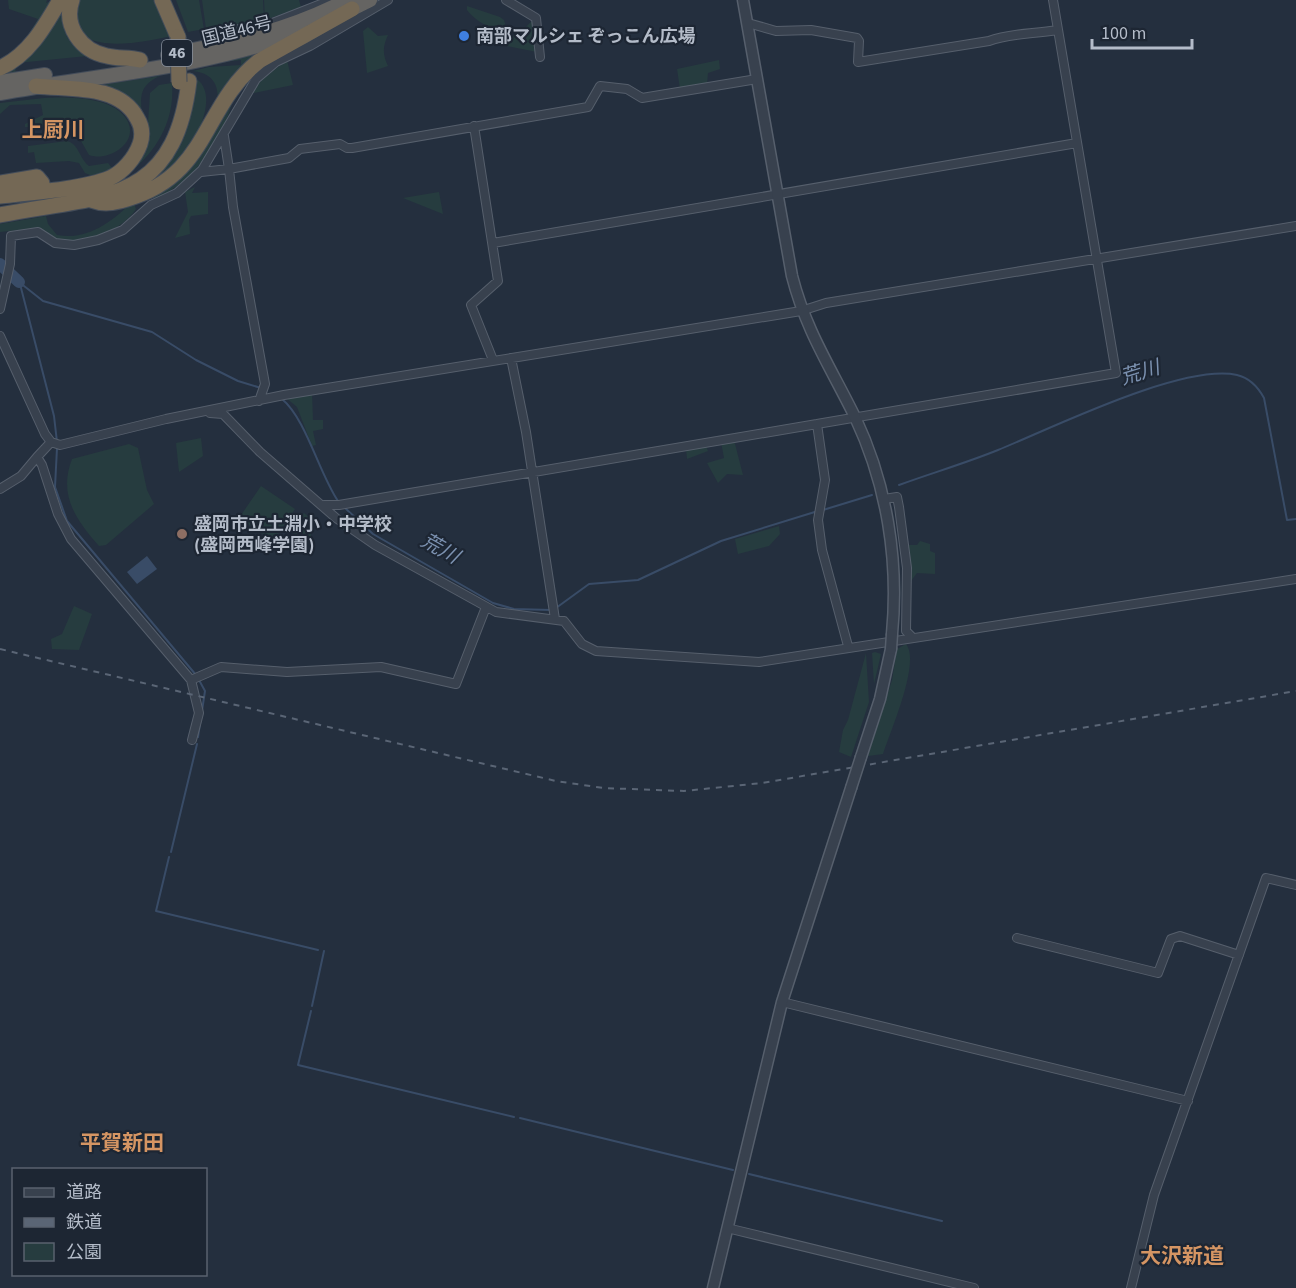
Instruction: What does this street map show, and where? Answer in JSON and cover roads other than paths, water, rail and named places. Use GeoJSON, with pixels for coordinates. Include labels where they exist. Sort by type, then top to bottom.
{"type":"FeatureCollection","features":[{"type":"Feature","properties":{"kind":"highway"},"geometry":{"type":"LineString","coordinates":[[0,68],[9,63],[34,40],[60,0]]}},
{"type":"Feature","properties":{"kind":"highway"},"geometry":{"type":"LineString","coordinates":[[72,0],[69,15],[73,32],[87,48],[106,56],[128,56],[140,60]]}},
{"type":"Feature","properties":{"kind":"highway"},"geometry":{"type":"LineString","coordinates":[[162,0],[182,36]]}},
{"type":"Feature","properties":{"kind":"highway"},"geometry":{"type":"LineString","coordinates":[[0,196],[59,191],[119,192],[156,166],[176,137],[183,120],[182,36],[172,0]]}},
{"type":"Feature","properties":{"kind":"highway","name":"国道46号"},"geometry":{"type":"LineString","coordinates":[[0,82],[140,60],[272,32],[370,0]]}},
{"type":"Feature","properties":{"kind":"highway"},"geometry":{"type":"LineString","coordinates":[[91,191],[102,204],[134,197],[174,175],[193,156],[226,95],[248,70],[268,55],[307,36],[349,5]]}},
{"type":"Feature","properties":{"kind":"highway","name":"国道46号"},"geometry":{"type":"LineString","coordinates":[[0,93],[218,56],[273,42],[349,5]]}},
{"type":"Feature","properties":{"kind":"highway"},"geometry":{"type":"LineString","coordinates":[[0,215],[73,203],[129,162],[142,138],[137,116],[123,100],[111,95],[36,86]]}},
{"type":"Feature","properties":{"kind":"highway"},"geometry":{"type":"LineString","coordinates":[[0,183],[37,177],[42,183],[59,191]]}},
{"type":"Feature","properties":{"kind":"highway"},"geometry":{"type":"LineString","coordinates":[[0,190],[42,183]]}},
{"type":"Feature","properties":{"kind":"highway"},"geometry":{"type":"LineString","coordinates":[[0,201],[59,191]]}},
{"type":"Feature","properties":{"kind":"highway"},"geometry":{"type":"LineString","coordinates":[[0,207],[91,191]]}},
{"type":"Feature","properties":{"kind":"street"},"geometry":{"type":"LineString","coordinates":[[210,34],[270,24],[331,0]]}},
{"type":"Feature","properties":{"kind":"street"},"geometry":{"type":"LineString","coordinates":[[0,309],[10,264],[11,236],[38,232],[61,244],[98,240],[123,230],[151,205],[177,193],[201,172],[256,79],[276,62],[320,40],[388,0]]}},
{"type":"Feature","properties":{"kind":"street"},"geometry":{"type":"LineString","coordinates":[[506,0],[536,18],[540,57]]}},
{"type":"Feature","properties":{"kind":"street"},"geometry":{"type":"LineString","coordinates":[[713,1288],[782,1002],[880,699],[891,649],[895,570],[884,499],[855,418],[801,311],[777,195],[743,0]]}},
{"type":"Feature","properties":{"kind":"street"},"geometry":{"type":"LineString","coordinates":[[323,505],[341,504],[1116,374],[1053,0]]}},
{"type":"Feature","properties":{"kind":"street"},"geometry":{"type":"LineString","coordinates":[[748,23],[776,31],[811,30],[857,38],[859,41],[858,62],[989,41],[1004,35],[1022,36],[1057,30]]}},
{"type":"Feature","properties":{"kind":"street"},"geometry":{"type":"LineString","coordinates":[[201,172],[289,158],[300,149],[340,144],[352,148],[588,107],[600,86],[627,89],[642,98],[757,79]]}},
{"type":"Feature","properties":{"kind":"street"},"geometry":{"type":"LineString","coordinates":[[474,126],[498,281],[471,305],[493,360]]}},
{"type":"Feature","properties":{"kind":"street"},"geometry":{"type":"LineString","coordinates":[[224,136],[262,394]]}},
{"type":"Feature","properties":{"kind":"street"},"geometry":{"type":"LineString","coordinates":[[493,243],[1077,143]]}},
{"type":"Feature","properties":{"kind":"street"},"geometry":{"type":"LineString","coordinates":[[0,489],[21,476],[37,457],[55,443],[202,412],[262,394],[273,398],[801,311],[826,303],[1296,226]]}},
{"type":"Feature","properties":{"kind":"street"},"geometry":{"type":"LineString","coordinates":[[0,336],[55,443]]}},
{"type":"Feature","properties":{"kind":"street"},"geometry":{"type":"LineString","coordinates":[[511,358],[533,472],[554,613]]}},
{"type":"Feature","properties":{"kind":"street"},"geometry":{"type":"LineString","coordinates":[[202,412],[223,414],[260,452],[336,518],[375,544],[496,612],[554,613],[564,621],[582,644],[596,651],[759,662],[848,646],[1296,579]]}},
{"type":"Feature","properties":{"kind":"street"},"geometry":{"type":"LineString","coordinates":[[817,424],[825,480],[818,513],[822,550],[843,620],[848,646]]}},
{"type":"Feature","properties":{"kind":"street"},"geometry":{"type":"LineString","coordinates":[[37,457],[45,472],[58,514],[71,538],[195,678],[200,713],[192,740]]}},
{"type":"Feature","properties":{"kind":"street"},"geometry":{"type":"LineString","coordinates":[[884,499],[897,497],[907,568],[906,631],[912,637]]}},
{"type":"Feature","properties":{"kind":"street"},"geometry":{"type":"LineString","coordinates":[[195,678],[221,667],[286,672],[381,667],[456,684],[486,606]]}},
{"type":"Feature","properties":{"kind":"street"},"geometry":{"type":"LineString","coordinates":[[1131,1288],[1149,1210],[1266,878],[1296,885]]}},
{"type":"Feature","properties":{"kind":"street"},"geometry":{"type":"LineString","coordinates":[[1017,938],[1158,973],[1171,939],[1179,936],[1239,955]]}},
{"type":"Feature","properties":{"kind":"street"},"geometry":{"type":"LineString","coordinates":[[782,1002],[1188,1101]]}},
{"type":"Feature","properties":{"kind":"street"},"geometry":{"type":"LineString","coordinates":[[727,1228],[974,1288]]}},
{"type":"Feature","properties":{"kind":"water"},"geometry":{"type":"Polygon","coordinates":[[[147,556],[157,569],[137,584],[127,572],[147,556]]]}},
{"type":"Feature","properties":{"kind":"waterway","name":"荒川"},"geometry":{"type":"LineString","coordinates":[[0,264],[19,282]]}},
{"type":"Feature","properties":{"kind":"waterway","name":"荒川"},"geometry":{"type":"LineString","coordinates":[[19,282],[43,301],[152,332],[196,360],[238,381],[261,388]]}},
{"type":"Feature","properties":{"kind":"waterway"},"geometry":{"type":"LineString","coordinates":[[20,284],[54,416],[57,442]]}},
{"type":"Feature","properties":{"kind":"waterway","name":"荒川"},"geometry":{"type":"LineString","coordinates":[[899,485],[986,455],[1083,413],[1152,388],[1213,374],[1237,375],[1246,378],[1264,398],[1287,520],[1296,519]]}},
{"type":"Feature","properties":{"kind":"waterway","name":"荒川"},"geometry":{"type":"LineString","coordinates":[[282,399],[298,419],[338,501]]}},
{"type":"Feature","properties":{"kind":"waterway"},"geometry":{"type":"LineString","coordinates":[[57,448],[55,487],[67,521],[196,675]]}},
{"type":"Feature","properties":{"kind":"waterway","name":"荒川"},"geometry":{"type":"LineString","coordinates":[[823,510],[872,495]]}},
{"type":"Feature","properties":{"kind":"waterway","name":"荒川"},"geometry":{"type":"LineString","coordinates":[[344,507],[373,534],[493,603],[514,609],[551,610]]}},
{"type":"Feature","properties":{"kind":"waterway","name":"荒川"},"geometry":{"type":"LineString","coordinates":[[556,608],[589,584],[638,580],[721,541],[818,511]]}},
{"type":"Feature","properties":{"kind":"waterway"},"geometry":{"type":"LineString","coordinates":[[198,737],[205,691],[199,680]]}},
{"type":"Feature","properties":{"kind":"waterway"},"geometry":{"type":"LineString","coordinates":[[171,852],[197,744]]}},
{"type":"Feature","properties":{"kind":"waterway"},"geometry":{"type":"LineString","coordinates":[[169,857],[156,911],[318,950]]}},
{"type":"Feature","properties":{"kind":"waterway"},"geometry":{"type":"LineString","coordinates":[[312,1006],[324,951]]}},
{"type":"Feature","properties":{"kind":"waterway"},"geometry":{"type":"LineString","coordinates":[[311,1011],[298,1065],[514,1117]]}},
{"type":"Feature","properties":{"kind":"waterway"},"geometry":{"type":"LineString","coordinates":[[520,1118],[733,1170]]}},
{"type":"Feature","properties":{"kind":"waterway"},"geometry":{"type":"LineString","coordinates":[[749,1174],[942,1221]]}},
{"type":"Feature","properties":{"kind":"railway"},"geometry":{"type":"LineString","coordinates":[[0,649],[556,781],[603,788],[684,791],[762,783],[1296,691]]}},
{"type":"Feature","properties":{"kind":"place","name":"南部マルシェ ぞっこん広場"},"geometry":{"type":"Point","coordinates":[464,36]}},
{"type":"Feature","properties":{"kind":"place","name":"盛岡市立土淵小・中学校 (盛岡西峰学園)"},"geometry":{"type":"Point","coordinates":[182,534]}},
{"type":"Feature","properties":{"kind":"district","name":"上厨川"},"geometry":{"type":"Point","coordinates":[53,130]}},
{"type":"Feature","properties":{"kind":"district","name":"平賀新田"},"geometry":{"type":"Point","coordinates":[122,1143]}},
{"type":"Feature","properties":{"kind":"district","name":"大沢新道"},"geometry":{"type":"Point","coordinates":[1182,1256]}}]}
